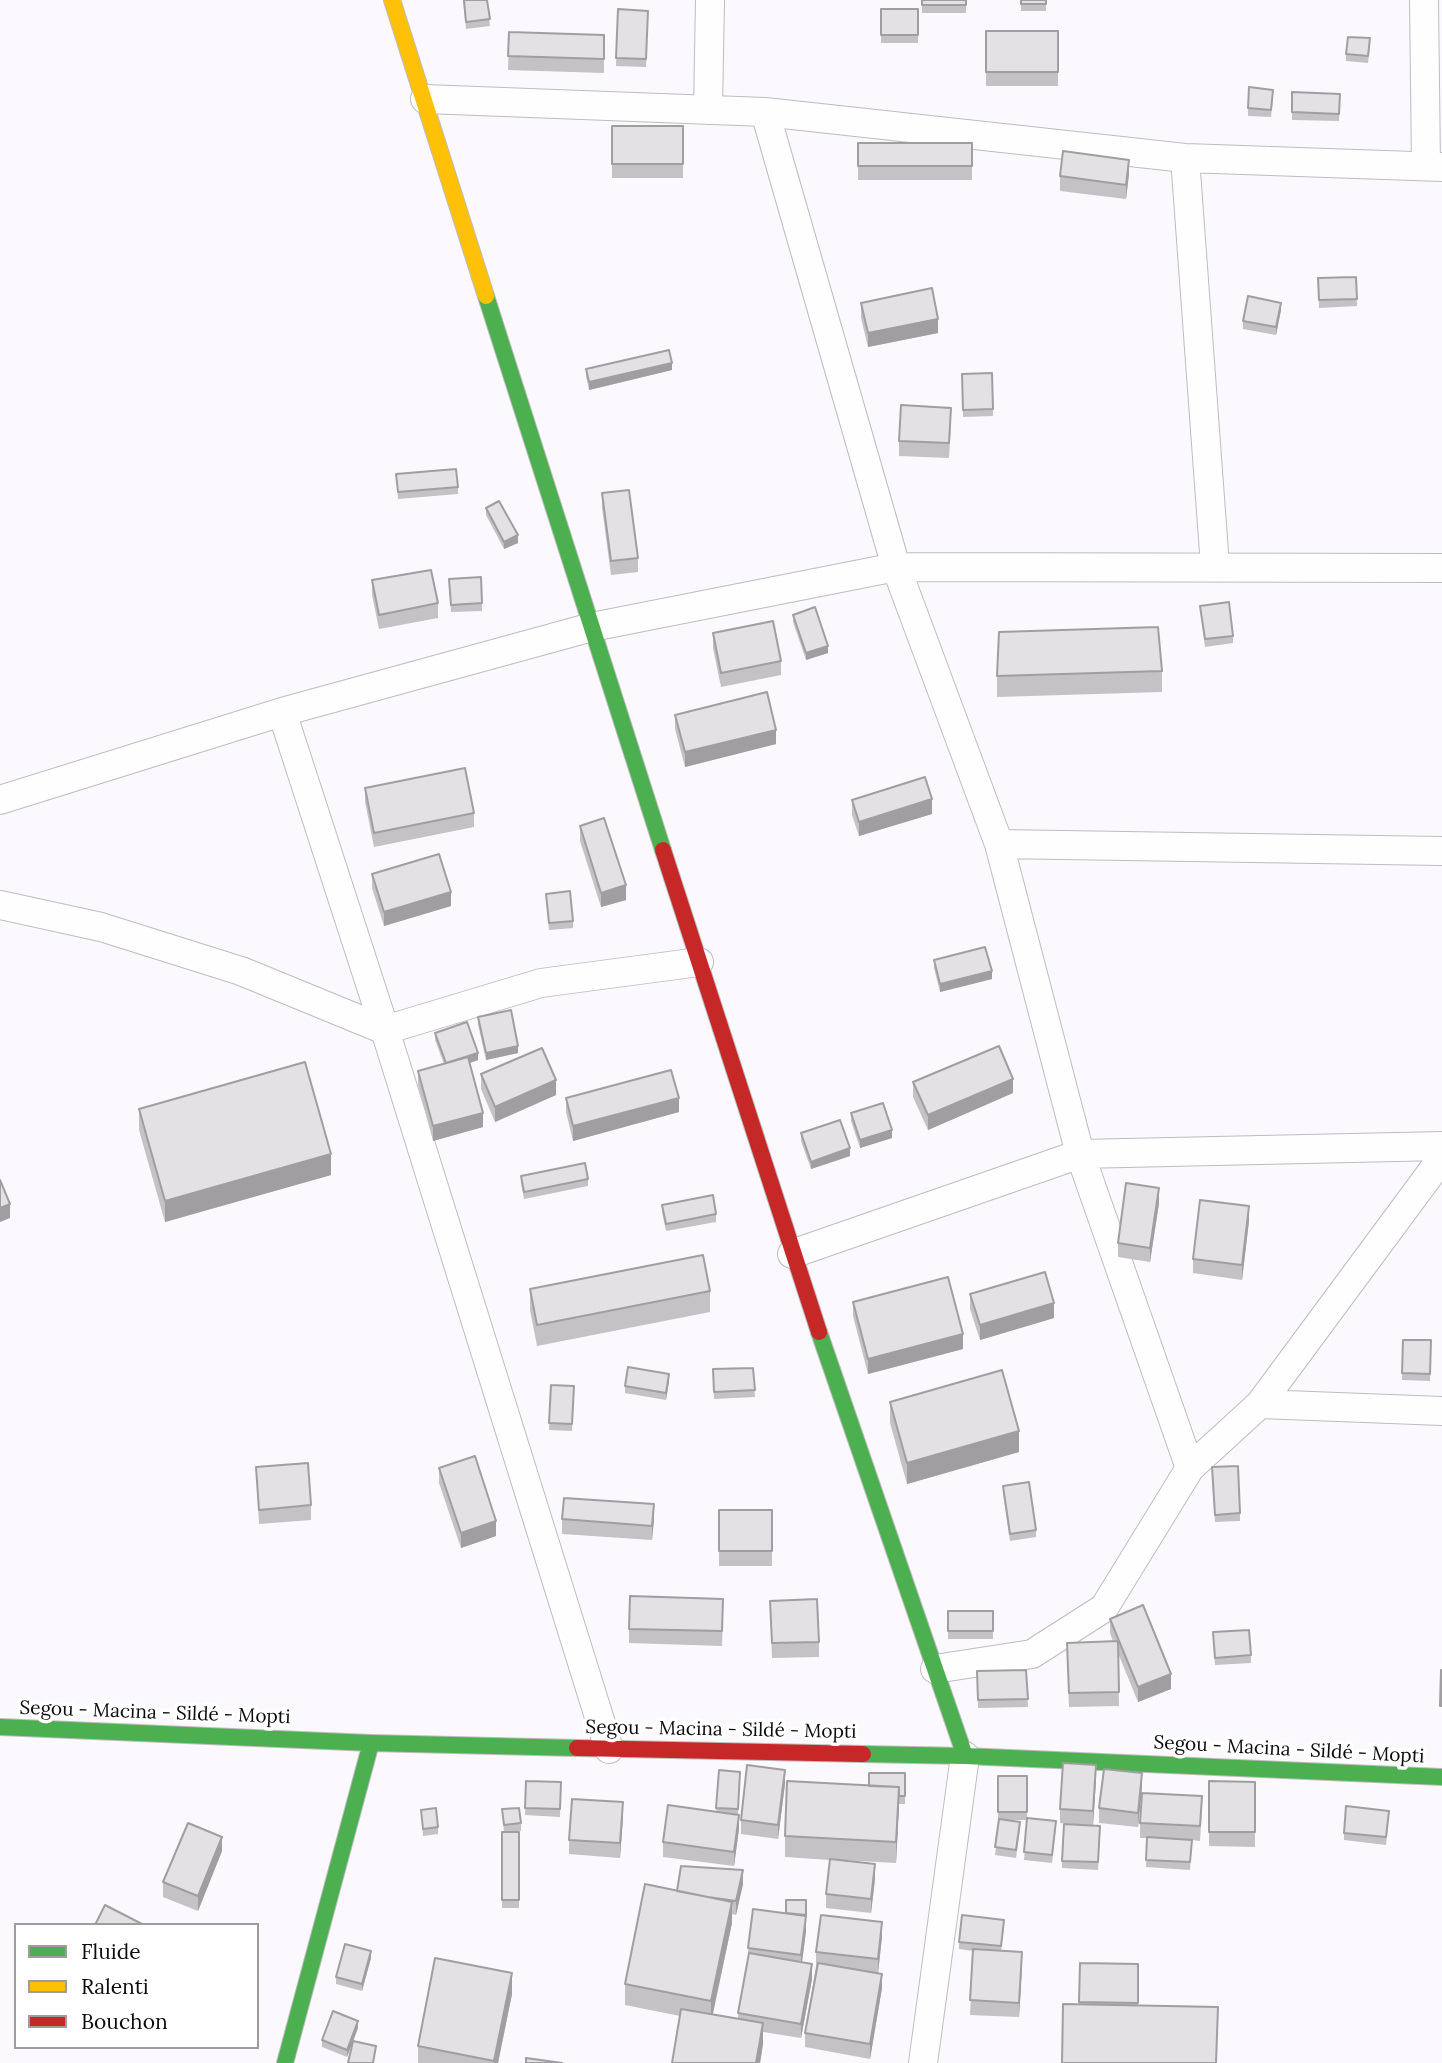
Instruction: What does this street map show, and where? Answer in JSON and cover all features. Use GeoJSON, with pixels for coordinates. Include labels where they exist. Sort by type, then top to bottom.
{"type":"FeatureCollection","features":[{"type":"Feature","properties":{"kind":"main road"},"geometry":{"type":"LineString","coordinates":[[392,0],[792,1254],[965,1756]]}},
{"type":"Feature","properties":{"kind":"main road","name":"Segou - Macina - Sildé - Mopti"},"geometry":{"type":"LineString","coordinates":[[0,1727],[371,1743],[965,1756],[1442,1777]]}},
{"type":"Feature","properties":{"kind":"main road"},"geometry":{"type":"LineString","coordinates":[[285,2063],[371,1743]]}},
{"type":"Feature","properties":{"kind":"street"},"geometry":{"type":"LineString","coordinates":[[708,110],[709,0]]}},
{"type":"Feature","properties":{"kind":"street"},"geometry":{"type":"LineString","coordinates":[[425,99],[765,112],[1185,158],[1434,166],[1424,0]]}},
{"type":"Feature","properties":{"kind":"street"},"geometry":{"type":"LineString","coordinates":[[765,112],[896,567],[999,844],[1080,1154],[1191,1468]]}},
{"type":"Feature","properties":{"kind":"street"},"geometry":{"type":"LineString","coordinates":[[1185,158],[1215,566]]}},
{"type":"Feature","properties":{"kind":"street"},"geometry":{"type":"LineString","coordinates":[[0,800],[282,712],[592,627],[896,567],[1442,568]]}},
{"type":"Feature","properties":{"kind":"street"},"geometry":{"type":"LineString","coordinates":[[282,712],[385,1030],[609,1749]]}},
{"type":"Feature","properties":{"kind":"street"},"geometry":{"type":"LineString","coordinates":[[999,844],[1442,851]]}},
{"type":"Feature","properties":{"kind":"street"},"geometry":{"type":"LineString","coordinates":[[0,905],[101,927],[241,971],[385,1030],[541,983],[699,962]]}},
{"type":"Feature","properties":{"kind":"street"},"geometry":{"type":"LineString","coordinates":[[792,1254],[1080,1154],[1442,1146]]}},
{"type":"Feature","properties":{"kind":"street"},"geometry":{"type":"LineString","coordinates":[[935,1669],[1032,1654],[1104,1608],[1191,1468],[1261,1404],[1442,1158]]}},
{"type":"Feature","properties":{"kind":"street"},"geometry":{"type":"LineString","coordinates":[[1261,1404],[1442,1411]]}},
{"type":"Feature","properties":{"kind":"street"},"geometry":{"type":"LineString","coordinates":[[923,2063],[965,1756]]}},
{"type":"Feature","properties":{"kind":"building"},"geometry":{"type":"Polygon","coordinates":[[[464,0],[487,0],[490,19],[466,22],[464,0]]]}},
{"type":"Feature","properties":{"kind":"building"},"geometry":{"type":"Polygon","coordinates":[[[922,0],[966,0],[966,5],[922,5],[922,0]]]}},
{"type":"Feature","properties":{"kind":"building"},"geometry":{"type":"Polygon","coordinates":[[[1021,0],[1046,0],[1046,4],[1021,4],[1021,0]]]}},
{"type":"Feature","properties":{"kind":"building"},"geometry":{"type":"Polygon","coordinates":[[[618,9],[648,11],[646,59],[616,58],[618,9]]]}},
{"type":"Feature","properties":{"kind":"building"},"geometry":{"type":"Polygon","coordinates":[[[881,9],[918,9],[918,35],[881,35],[881,9]]]}},
{"type":"Feature","properties":{"kind":"building"},"geometry":{"type":"Polygon","coordinates":[[[986,31],[1058,31],[1058,72],[986,72],[986,31]]]}},
{"type":"Feature","properties":{"kind":"building"},"geometry":{"type":"Polygon","coordinates":[[[509,32],[604,35],[604,59],[508,56],[509,32]]]}},
{"type":"Feature","properties":{"kind":"building"},"geometry":{"type":"Polygon","coordinates":[[[1348,37],[1370,38],[1368,56],[1346,54],[1348,37]]]}},
{"type":"Feature","properties":{"kind":"building"},"geometry":{"type":"Polygon","coordinates":[[[1249,87],[1273,90],[1271,110],[1248,108],[1249,87]]]}},
{"type":"Feature","properties":{"kind":"building"},"geometry":{"type":"Polygon","coordinates":[[[1292,92],[1340,94],[1339,114],[1292,112],[1292,92]]]}},
{"type":"Feature","properties":{"kind":"building"},"geometry":{"type":"Polygon","coordinates":[[[612,126],[683,126],[683,164],[612,164],[612,126]]]}},
{"type":"Feature","properties":{"kind":"building"},"geometry":{"type":"Polygon","coordinates":[[[858,143],[972,143],[972,166],[858,166],[858,143]]]}},
{"type":"Feature","properties":{"kind":"building"},"geometry":{"type":"Polygon","coordinates":[[[1063,151],[1129,160],[1126,185],[1060,176],[1063,151]]]}},
{"type":"Feature","properties":{"kind":"building"},"geometry":{"type":"Polygon","coordinates":[[[1356,277],[1357,299],[1319,300],[1318,278],[1356,277]]]}},
{"type":"Feature","properties":{"kind":"building"},"geometry":{"type":"Polygon","coordinates":[[[932,288],[938,319],[868,333],[861,303],[932,288]]]}},
{"type":"Feature","properties":{"kind":"building"},"geometry":{"type":"Polygon","coordinates":[[[1248,296],[1281,303],[1276,327],[1243,321],[1248,296]]]}},
{"type":"Feature","properties":{"kind":"building"},"geometry":{"type":"Polygon","coordinates":[[[669,350],[672,363],[589,382],[586,369],[669,350]]]}},
{"type":"Feature","properties":{"kind":"building"},"geometry":{"type":"Polygon","coordinates":[[[992,373],[993,409],[963,410],[962,374],[992,373]]]}},
{"type":"Feature","properties":{"kind":"building"},"geometry":{"type":"Polygon","coordinates":[[[901,405],[951,408],[949,443],[899,441],[901,405]]]}},
{"type":"Feature","properties":{"kind":"building"},"geometry":{"type":"Polygon","coordinates":[[[456,469],[458,487],[398,492],[396,474],[456,469]]]}},
{"type":"Feature","properties":{"kind":"building"},"geometry":{"type":"Polygon","coordinates":[[[629,490],[638,558],[611,561],[602,493],[629,490]]]}},
{"type":"Feature","properties":{"kind":"building"},"geometry":{"type":"Polygon","coordinates":[[[499,501],[518,535],[504,542],[486,508],[499,501]]]}},
{"type":"Feature","properties":{"kind":"building"},"geometry":{"type":"Polygon","coordinates":[[[431,570],[438,603],[379,615],[372,580],[431,570]]]}},
{"type":"Feature","properties":{"kind":"building"},"geometry":{"type":"Polygon","coordinates":[[[481,577],[482,603],[451,605],[449,579],[481,577]]]}},
{"type":"Feature","properties":{"kind":"building"},"geometry":{"type":"Polygon","coordinates":[[[1229,602],[1233,636],[1205,639],[1200,606],[1229,602]]]}},
{"type":"Feature","properties":{"kind":"building"},"geometry":{"type":"Polygon","coordinates":[[[815,607],[828,646],[806,653],[793,615],[815,607]]]}},
{"type":"Feature","properties":{"kind":"building"},"geometry":{"type":"Polygon","coordinates":[[[773,621],[781,661],[721,673],[713,633],[773,621]]]}},
{"type":"Feature","properties":{"kind":"building"},"geometry":{"type":"Polygon","coordinates":[[[1158,627],[1162,671],[997,676],[999,632],[1158,627]]]}},
{"type":"Feature","properties":{"kind":"building"},"geometry":{"type":"Polygon","coordinates":[[[767,692],[776,730],[685,752],[675,715],[767,692]]]}},
{"type":"Feature","properties":{"kind":"building"},"geometry":{"type":"Polygon","coordinates":[[[465,768],[474,813],[374,833],[365,788],[465,768]]]}},
{"type":"Feature","properties":{"kind":"building"},"geometry":{"type":"Polygon","coordinates":[[[925,777],[932,799],[859,822],[852,800],[925,777]]]}},
{"type":"Feature","properties":{"kind":"building"},"geometry":{"type":"Polygon","coordinates":[[[604,818],[626,885],[601,893],[580,826],[604,818]]]}},
{"type":"Feature","properties":{"kind":"building"},"geometry":{"type":"Polygon","coordinates":[[[439,854],[451,892],[384,912],[372,874],[439,854]]]}},
{"type":"Feature","properties":{"kind":"building"},"geometry":{"type":"Polygon","coordinates":[[[570,891],[573,921],[549,923],[546,894],[570,891]]]}},
{"type":"Feature","properties":{"kind":"building"},"geometry":{"type":"Polygon","coordinates":[[[985,947],[992,971],[940,984],[934,960],[985,947]]]}},
{"type":"Feature","properties":{"kind":"building"},"geometry":{"type":"Polygon","coordinates":[[[511,1010],[518,1046],[486,1053],[478,1017],[511,1010]]]}},
{"type":"Feature","properties":{"kind":"building"},"geometry":{"type":"Polygon","coordinates":[[[467,1022],[478,1053],[446,1063],[435,1033],[467,1022]]]}},
{"type":"Feature","properties":{"kind":"building"},"geometry":{"type":"Polygon","coordinates":[[[999,1046],[1013,1079],[928,1115],[913,1082],[999,1046]]]}},
{"type":"Feature","properties":{"kind":"building"},"geometry":{"type":"Polygon","coordinates":[[[542,1048],[556,1080],[495,1107],[481,1074],[542,1048]]]}},
{"type":"Feature","properties":{"kind":"building"},"geometry":{"type":"Polygon","coordinates":[[[468,1057],[483,1113],[433,1126],[418,1071],[468,1057]]]}},
{"type":"Feature","properties":{"kind":"building"},"geometry":{"type":"Polygon","coordinates":[[[305,1062],[331,1154],[165,1201],[139,1109],[305,1062]]]}},
{"type":"Feature","properties":{"kind":"building"},"geometry":{"type":"Polygon","coordinates":[[[671,1070],[679,1098],[573,1126],[566,1098],[671,1070]]]}},
{"type":"Feature","properties":{"kind":"building"},"geometry":{"type":"Polygon","coordinates":[[[883,1103],[892,1130],[860,1140],[851,1113],[883,1103]]]}},
{"type":"Feature","properties":{"kind":"building"},"geometry":{"type":"Polygon","coordinates":[[[840,1120],[850,1148],[811,1162],[801,1133],[840,1120]]]}},
{"type":"Feature","properties":{"kind":"building"},"geometry":{"type":"Polygon","coordinates":[[[585,1163],[588,1179],[524,1192],[521,1176],[585,1163]]]}},
{"type":"Feature","properties":{"kind":"building"},"geometry":{"type":"Polygon","coordinates":[[[0,1180],[10,1204],[0,1208],[0,1180]]]}},
{"type":"Feature","properties":{"kind":"building"},"geometry":{"type":"Polygon","coordinates":[[[1126,1183],[1159,1188],[1150,1248],[1118,1243],[1126,1183]]]}},
{"type":"Feature","properties":{"kind":"building"},"geometry":{"type":"Polygon","coordinates":[[[713,1195],[716,1214],[666,1224],[662,1205],[713,1195]]]}},
{"type":"Feature","properties":{"kind":"building"},"geometry":{"type":"Polygon","coordinates":[[[1200,1200],[1249,1206],[1242,1265],[1193,1259],[1200,1200]]]}},
{"type":"Feature","properties":{"kind":"building"},"geometry":{"type":"Polygon","coordinates":[[[703,1255],[710,1291],[537,1325],[530,1289],[703,1255]]]}},
{"type":"Feature","properties":{"kind":"building"},"geometry":{"type":"Polygon","coordinates":[[[1045,1272],[1054,1303],[980,1325],[970,1294],[1045,1272]]]}},
{"type":"Feature","properties":{"kind":"building"},"geometry":{"type":"Polygon","coordinates":[[[948,1277],[963,1334],[868,1359],[853,1302],[948,1277]]]}},
{"type":"Feature","properties":{"kind":"building"},"geometry":{"type":"Polygon","coordinates":[[[1403,1340],[1431,1340],[1430,1374],[1402,1373],[1403,1340]]]}},
{"type":"Feature","properties":{"kind":"building"},"geometry":{"type":"Polygon","coordinates":[[[628,1367],[669,1374],[666,1393],[625,1386],[628,1367]]]}},
{"type":"Feature","properties":{"kind":"building"},"geometry":{"type":"Polygon","coordinates":[[[753,1368],[755,1390],[714,1392],[713,1369],[753,1368]]]}},
{"type":"Feature","properties":{"kind":"building"},"geometry":{"type":"Polygon","coordinates":[[[1002,1370],[1019,1431],[907,1463],[890,1402],[1002,1370]]]}},
{"type":"Feature","properties":{"kind":"building"},"geometry":{"type":"Polygon","coordinates":[[[551,1385],[574,1386],[572,1424],[549,1423],[551,1385]]]}},
{"type":"Feature","properties":{"kind":"building"},"geometry":{"type":"Polygon","coordinates":[[[475,1456],[496,1521],[461,1533],[439,1468],[475,1456]]]}},
{"type":"Feature","properties":{"kind":"building"},"geometry":{"type":"Polygon","coordinates":[[[308,1463],[311,1505],[259,1510],[256,1467],[308,1463]]]}},
{"type":"Feature","properties":{"kind":"building"},"geometry":{"type":"Polygon","coordinates":[[[1238,1466],[1240,1513],[1215,1515],[1212,1467],[1238,1466]]]}},
{"type":"Feature","properties":{"kind":"building"},"geometry":{"type":"Polygon","coordinates":[[[1029,1482],[1036,1530],[1010,1534],[1003,1486],[1029,1482]]]}},
{"type":"Feature","properties":{"kind":"building"},"geometry":{"type":"Polygon","coordinates":[[[564,1498],[654,1504],[652,1526],[562,1519],[564,1498]]]}},
{"type":"Feature","properties":{"kind":"building"},"geometry":{"type":"Polygon","coordinates":[[[719,1510],[772,1510],[772,1551],[719,1551],[719,1510]]]}},
{"type":"Feature","properties":{"kind":"building"},"geometry":{"type":"Polygon","coordinates":[[[630,1596],[723,1599],[722,1631],[629,1629],[630,1596]]]}},
{"type":"Feature","properties":{"kind":"building"},"geometry":{"type":"Polygon","coordinates":[[[817,1599],[819,1642],[772,1643],[770,1601],[817,1599]]]}},
{"type":"Feature","properties":{"kind":"building"},"geometry":{"type":"Polygon","coordinates":[[[1143,1605],[1171,1674],[1138,1687],[1110,1619],[1143,1605]]]}},
{"type":"Feature","properties":{"kind":"building"},"geometry":{"type":"Polygon","coordinates":[[[948,1611],[993,1611],[993,1631],[948,1631],[948,1611]]]}},
{"type":"Feature","properties":{"kind":"building"},"geometry":{"type":"Polygon","coordinates":[[[1249,1630],[1251,1655],[1215,1658],[1213,1632],[1249,1630]]]}},
{"type":"Feature","properties":{"kind":"building"},"geometry":{"type":"Polygon","coordinates":[[[1118,1641],[1119,1692],[1069,1693],[1067,1643],[1118,1641]]]}},
{"type":"Feature","properties":{"kind":"building"},"geometry":{"type":"Polygon","coordinates":[[[1026,1670],[1028,1699],[978,1700],[977,1671],[1026,1670]]]}},
{"type":"Feature","properties":{"kind":"building"},"geometry":{"type":"Polygon","coordinates":[[[1441,1670],[1442,1706],[1440,1706],[1441,1670]]]}},
{"type":"Feature","properties":{"kind":"building"},"geometry":{"type":"Polygon","coordinates":[[[1063,1763],[1096,1765],[1093,1811],[1060,1809],[1063,1763]]]}},
{"type":"Feature","properties":{"kind":"building"},"geometry":{"type":"Polygon","coordinates":[[[747,1765],[785,1770],[778,1825],[741,1820],[747,1765]]]}},
{"type":"Feature","properties":{"kind":"building"},"geometry":{"type":"Polygon","coordinates":[[[1104,1769],[1142,1773],[1138,1813],[1099,1808],[1104,1769]]]}},
{"type":"Feature","properties":{"kind":"building"},"geometry":{"type":"Polygon","coordinates":[[[719,1770],[740,1772],[738,1809],[716,1808],[719,1770]]]}},
{"type":"Feature","properties":{"kind":"building"},"geometry":{"type":"Polygon","coordinates":[[[869,1773],[905,1773],[905,1796],[899,1796],[899,1787],[869,1786],[869,1773]]]}},
{"type":"Feature","properties":{"kind":"building"},"geometry":{"type":"Polygon","coordinates":[[[998,1776],[1027,1776],[1027,1812],[998,1812],[998,1776]]]}},
{"type":"Feature","properties":{"kind":"building"},"geometry":{"type":"Polygon","coordinates":[[[526,1781],[561,1782],[560,1809],[525,1808],[526,1781]]]}},
{"type":"Feature","properties":{"kind":"building"},"geometry":{"type":"Polygon","coordinates":[[[787,1781],[899,1787],[896,1842],[785,1836],[787,1781]]]}},
{"type":"Feature","properties":{"kind":"building"},"geometry":{"type":"Polygon","coordinates":[[[1209,1781],[1255,1782],[1255,1832],[1209,1832],[1209,1781]]]}},
{"type":"Feature","properties":{"kind":"building"},"geometry":{"type":"Polygon","coordinates":[[[1142,1793],[1202,1796],[1200,1826],[1140,1823],[1142,1793]]]}},
{"type":"Feature","properties":{"kind":"building"},"geometry":{"type":"Polygon","coordinates":[[[572,1799],[623,1802],[620,1843],[569,1840],[572,1799]]]}},
{"type":"Feature","properties":{"kind":"building"},"geometry":{"type":"Polygon","coordinates":[[[668,1805],[739,1815],[734,1852],[663,1842],[668,1805]]]}},
{"type":"Feature","properties":{"kind":"building"},"geometry":{"type":"Polygon","coordinates":[[[1346,1806],[1389,1811],[1386,1837],[1344,1833],[1346,1806]]]}},
{"type":"Feature","properties":{"kind":"building"},"geometry":{"type":"Polygon","coordinates":[[[436,1808],[438,1827],[423,1829],[421,1810],[436,1808]]]}},
{"type":"Feature","properties":{"kind":"building"},"geometry":{"type":"Polygon","coordinates":[[[519,1808],[521,1823],[504,1825],[502,1809],[519,1808]]]}},
{"type":"Feature","properties":{"kind":"building"},"geometry":{"type":"Polygon","coordinates":[[[1027,1818],[1056,1821],[1052,1855],[1024,1852],[1027,1818]]]}},
{"type":"Feature","properties":{"kind":"building"},"geometry":{"type":"Polygon","coordinates":[[[999,1819],[1020,1822],[1016,1850],[995,1847],[999,1819]]]}},
{"type":"Feature","properties":{"kind":"building"},"geometry":{"type":"Polygon","coordinates":[[[188,1823],[222,1837],[198,1896],[163,1882],[188,1823]]]}},
{"type":"Feature","properties":{"kind":"building"},"geometry":{"type":"Polygon","coordinates":[[[1064,1824],[1100,1826],[1098,1862],[1062,1861],[1064,1824]]]}},
{"type":"Feature","properties":{"kind":"building"},"geometry":{"type":"Polygon","coordinates":[[[502,1832],[519,1832],[519,1900],[502,1900],[502,1832]]]}},
{"type":"Feature","properties":{"kind":"building"},"geometry":{"type":"Polygon","coordinates":[[[1147,1837],[1192,1840],[1190,1862],[1146,1860],[1147,1837]]]}},
{"type":"Feature","properties":{"kind":"building"},"geometry":{"type":"Polygon","coordinates":[[[830,1859],[875,1864],[871,1899],[826,1894],[830,1859]]]}},
{"type":"Feature","properties":{"kind":"building"},"geometry":{"type":"Polygon","coordinates":[[[681,1866],[743,1870],[736,1901],[677,1891],[681,1866]]]}},
{"type":"Feature","properties":{"kind":"building"},"geometry":{"type":"Polygon","coordinates":[[[645,1884],[732,1902],[711,2001],[625,1984],[645,1884]]]}},
{"type":"Feature","properties":{"kind":"building"},"geometry":{"type":"Polygon","coordinates":[[[786,1900],[806,1900],[806,1915],[786,1913],[786,1900]]]}},
{"type":"Feature","properties":{"kind":"building"},"geometry":{"type":"Polygon","coordinates":[[[105,1905],[140,1923],[96,1923],[105,1905]]]}},
{"type":"Feature","properties":{"kind":"building"},"geometry":{"type":"Polygon","coordinates":[[[753,1909],[806,1916],[801,1955],[748,1948],[753,1909]]]}},
{"type":"Feature","properties":{"kind":"building"},"geometry":{"type":"Polygon","coordinates":[[[821,1915],[882,1922],[878,1959],[816,1952],[821,1915]]]}},
{"type":"Feature","properties":{"kind":"building"},"geometry":{"type":"Polygon","coordinates":[[[962,1915],[1004,1920],[1001,1946],[959,1942],[962,1915]]]}},
{"type":"Feature","properties":{"kind":"building"},"geometry":{"type":"Polygon","coordinates":[[[345,1944],[371,1951],[362,1984],[336,1977],[345,1944]]]}},
{"type":"Feature","properties":{"kind":"building"},"geometry":{"type":"Polygon","coordinates":[[[973,1949],[1022,1952],[1019,2003],[970,2000],[973,1949]]]}},
{"type":"Feature","properties":{"kind":"building"},"geometry":{"type":"Polygon","coordinates":[[[749,1953],[812,1964],[801,2024],[738,2013],[749,1953]]]}},
{"type":"Feature","properties":{"kind":"building"},"geometry":{"type":"Polygon","coordinates":[[[435,1958],[512,1973],[494,2061],[418,2046],[435,1958]]]}},
{"type":"Feature","properties":{"kind":"building"},"geometry":{"type":"Polygon","coordinates":[[[818,1963],[882,1974],[870,2044],[805,2033],[818,1963]]]}},
{"type":"Feature","properties":{"kind":"building"},"geometry":{"type":"Polygon","coordinates":[[[1080,1963],[1138,1964],[1138,2003],[1079,2002],[1080,1963]]]}},
{"type":"Feature","properties":{"kind":"building"},"geometry":{"type":"Polygon","coordinates":[[[1063,2004],[1218,2007],[1216,2063],[1062,2063],[1063,2004]]]}},
{"type":"Feature","properties":{"kind":"building"},"geometry":{"type":"Polygon","coordinates":[[[681,2009],[763,2023],[756,2063],[672,2063],[681,2009]]]}},
{"type":"Feature","properties":{"kind":"building"},"geometry":{"type":"Polygon","coordinates":[[[333,2011],[358,2021],[347,2050],[322,2040],[333,2011]]]}},
{"type":"Feature","properties":{"kind":"building"},"geometry":{"type":"Polygon","coordinates":[[[353,2041],[376,2046],[373,2063],[348,2063],[353,2041]]]}},
{"type":"Feature","properties":{"kind":"building"},"geometry":{"type":"Polygon","coordinates":[[[526,2058],[562,2063],[526,2063],[526,2058]]]}},
{"type":"Feature","properties":{"kind":"traffic: fast"},"geometry":{"type":"LineString","coordinates":[[486,296],[663,850]]}},
{"type":"Feature","properties":{"kind":"traffic: fast"},"geometry":{"type":"LineString","coordinates":[[819,1332],[965,1756]]}},
{"type":"Feature","properties":{"kind":"traffic: fast"},"geometry":{"type":"LineString","coordinates":[[0,1727],[371,1743],[577,1748]]}},
{"type":"Feature","properties":{"kind":"traffic: fast"},"geometry":{"type":"LineString","coordinates":[[285,2063],[371,1743]]}},
{"type":"Feature","properties":{"kind":"traffic: fast"},"geometry":{"type":"LineString","coordinates":[[863,1754],[1442,1777]]}},
{"type":"Feature","properties":{"kind":"traffic: slow"},"geometry":{"type":"LineString","coordinates":[[392,0],[486,296]]}},
{"type":"Feature","properties":{"kind":"traffic: jam"},"geometry":{"type":"LineString","coordinates":[[663,850],[819,1332]]}},
{"type":"Feature","properties":{"kind":"traffic: jam"},"geometry":{"type":"LineString","coordinates":[[577,1748],[863,1754]]}}]}
